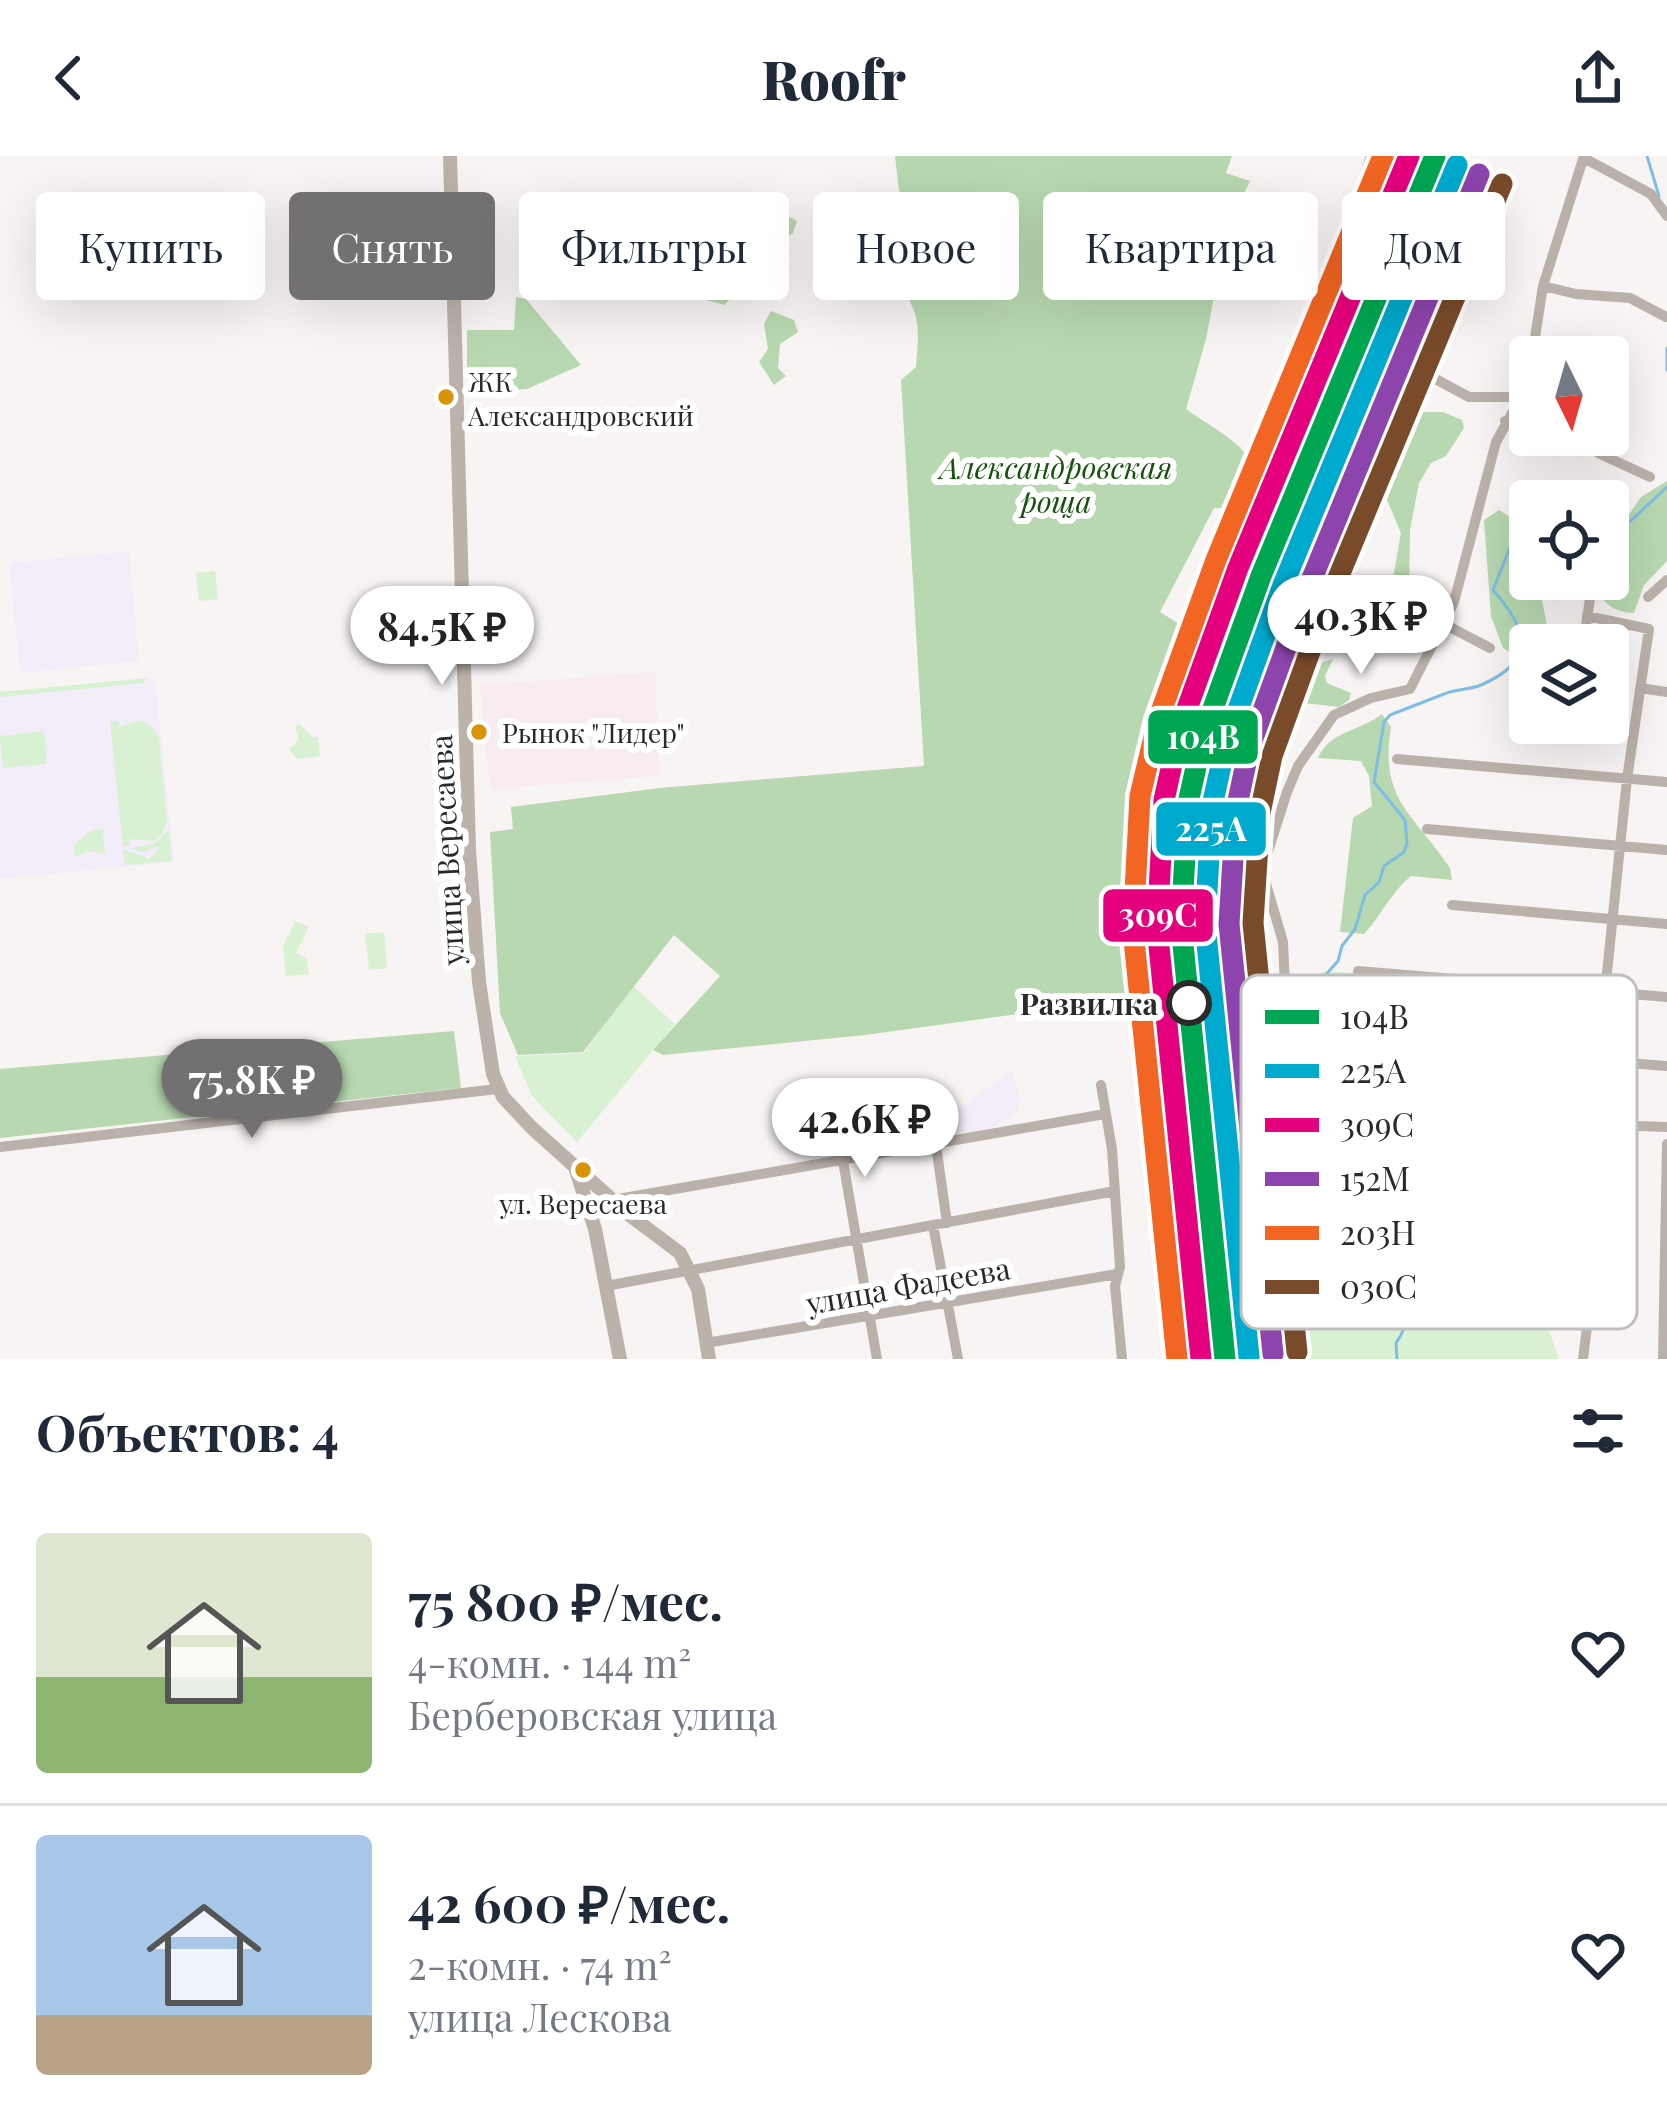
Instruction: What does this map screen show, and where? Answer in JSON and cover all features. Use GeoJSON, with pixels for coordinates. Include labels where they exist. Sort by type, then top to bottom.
{"type":"FeatureCollection","features":[{"type":"Feature","properties":{"kind":"main road","name":"улица Вересаева"},"geometry":{"type":"LineString","coordinates":[[450,156],[469,850],[479,982],[497,1089]]}},
{"type":"Feature","properties":{"kind":"main road"},"geometry":{"type":"LineString","coordinates":[[497,1089],[532,1128],[612,1200],[674,1247],[691,1272],[708,1351]]}},
{"type":"Feature","properties":{"kind":"main road"},"geometry":{"type":"LineString","coordinates":[[574,1166],[591,1212],[620,1359]]}},
{"type":"Feature","properties":{"kind":"main road"},"geometry":{"type":"LineString","coordinates":[[591,1212],[612,1200]]}},
{"type":"Feature","properties":{"kind":"street"},"geometry":{"type":"LineString","coordinates":[[1196,642],[1240,521],[1234,493],[1244,467],[1264,451],[1291,394],[1371,156]]}},
{"type":"Feature","properties":{"kind":"street"},"geometry":{"type":"LineString","coordinates":[[1535,336],[1543,286],[1584,157],[1651,194],[1667,216]]}},
{"type":"Feature","properties":{"kind":"street"},"geometry":{"type":"LineString","coordinates":[[1543,286],[1630,298],[1666,317]]}},
{"type":"Feature","properties":{"kind":"street"},"geometry":{"type":"LineString","coordinates":[[1390,365],[1430,376],[1469,397],[1509,397]]}},
{"type":"Feature","properties":{"kind":"street"},"geometry":{"type":"LineString","coordinates":[[1284,975],[1283,942],[1262,870],[1287,792],[1298,766],[1334,715],[1371,698],[1410,688],[1443,626],[1509,415]]}},
{"type":"Feature","properties":{"kind":"street"},"geometry":{"type":"LineString","coordinates":[[1505,421],[1509,422]]}},
{"type":"Feature","properties":{"kind":"street"},"geometry":{"type":"LineString","coordinates":[[1604,456],[1650,477]]}},
{"type":"Feature","properties":{"kind":"street"},"geometry":{"type":"LineString","coordinates":[[1648,597],[1667,580]]}},
{"type":"Feature","properties":{"kind":"street"},"geometry":{"type":"LineString","coordinates":[[1390,588],[1400,604],[1490,648]]}},
{"type":"Feature","properties":{"kind":"street"},"geometry":{"type":"LineString","coordinates":[[1586,624],[1590,600]]}},
{"type":"Feature","properties":{"kind":"street"},"geometry":{"type":"LineString","coordinates":[[1587,616],[1649,629],[1627,779],[1607,975]]}},
{"type":"Feature","properties":{"kind":"street"},"geometry":{"type":"LineString","coordinates":[[1640,688],[1667,692]]}},
{"type":"Feature","properties":{"kind":"street"},"geometry":{"type":"LineString","coordinates":[[1397,759],[1667,782]]}},
{"type":"Feature","properties":{"kind":"street"},"geometry":{"type":"LineString","coordinates":[[1427,830],[1667,850]]}},
{"type":"Feature","properties":{"kind":"street"},"geometry":{"type":"LineString","coordinates":[[1452,905],[1667,924]]}},
{"type":"Feature","properties":{"kind":"street"},"geometry":{"type":"LineString","coordinates":[[1358,971],[1405,975]]}},
{"type":"Feature","properties":{"kind":"street"},"geometry":{"type":"LineString","coordinates":[[1637,995],[1667,998]]}},
{"type":"Feature","properties":{"kind":"street"},"geometry":{"type":"LineString","coordinates":[[1637,1064],[1667,1066]]}},
{"type":"Feature","properties":{"kind":"street"},"geometry":{"type":"LineString","coordinates":[[1101,1085],[1115,1191],[1122,1358],[1106,1359]]}},
{"type":"Feature","properties":{"kind":"street"},"geometry":{"type":"LineString","coordinates":[[0,1147],[497,1089]]}},
{"type":"Feature","properties":{"kind":"street"},"geometry":{"type":"LineString","coordinates":[[612,1200],[1105,1114]]}},
{"type":"Feature","properties":{"kind":"street"},"geometry":{"type":"LineString","coordinates":[[1663,1359],[1667,1144]]}},
{"type":"Feature","properties":{"kind":"street"},"geometry":{"type":"LineString","coordinates":[[936,1145],[947,1223]]}},
{"type":"Feature","properties":{"kind":"street"},"geometry":{"type":"LineString","coordinates":[[843,1161],[877,1359]]}},
{"type":"Feature","properties":{"kind":"street"},"geometry":{"type":"LineString","coordinates":[[606,1286],[1115,1191]]}},
{"type":"Feature","properties":{"kind":"street"},"geometry":{"type":"LineString","coordinates":[[933,1226],[958,1359]]}},
{"type":"Feature","properties":{"kind":"street","name":"улица Фадеева"},"geometry":{"type":"LineString","coordinates":[[708,1351],[870,1316],[1117,1274]]}},
{"type":"Feature","properties":{"kind":"street"},"geometry":{"type":"LineString","coordinates":[[1583,1359],[1587,1329]]}},
{"type":"Feature","properties":{"kind":"shaded area"},"geometry":{"type":"Polygon","coordinates":[[[129,551],[139,661],[20,673],[9,563],[129,551]]]}},
{"type":"Feature","properties":{"kind":"shaded area"},"geometry":{"type":"Polygon","coordinates":[[[655,672],[660,776],[490,789],[480,685],[655,672]]]}},
{"type":"Feature","properties":{"kind":"shaded area"},"geometry":{"type":"Polygon","coordinates":[[[155,678],[174,862],[0,879],[0,692],[155,678]]]}},
{"type":"Feature","properties":{"kind":"shaded area"},"geometry":{"type":"Polygon","coordinates":[[[1012,1071],[1019,1109],[994,1128],[955,1134],[950,1108],[963,1106],[1012,1071]]]}},
{"type":"Feature","properties":{"kind":"green space","name":"Александровская роща"},"geometry":{"type":"Polygon","coordinates":[[[895,156],[1232,156],[1226,173],[1250,181],[1245,192],[1043,192],[1043,300],[1213,300],[1186,409],[1229,438],[1257,474],[1256,509],[1214,508],[1160,612],[1226,653],[1196,746],[1174,847],[1175,960],[1163,994],[865,1035],[663,1055],[653,1050],[720,976],[674,935],[583,1052],[518,1055],[500,1013],[490,832],[513,829],[511,807],[660,788],[924,766],[901,380],[916,367],[918,326],[909,300],[1019,300],[1019,192],[899,192],[895,156]]]}},
{"type":"Feature","properties":{"kind":"green space"},"geometry":{"type":"Polygon","coordinates":[[[789,217],[797,221],[789,235],[789,217]]]}},
{"type":"Feature","properties":{"kind":"green space"},"geometry":{"type":"Polygon","coordinates":[[[516,297],[527,300],[581,365],[527,389],[467,391],[467,330],[514,330],[516,297]]]}},
{"type":"Feature","properties":{"kind":"green space"},"geometry":{"type":"Polygon","coordinates":[[[771,311],[794,320],[798,332],[780,344],[778,368],[786,376],[774,385],[759,362],[768,349],[764,324],[771,311]]]}},
{"type":"Feature","properties":{"kind":"green space"},"geometry":{"type":"Polygon","coordinates":[[[1390,410],[1443,412],[1462,420],[1464,428],[1446,456],[1431,463],[1419,483],[1410,530],[1409,594],[1399,598],[1392,584],[1401,533],[1385,495],[1369,498],[1363,509],[1349,517],[1342,509],[1352,468],[1362,458],[1377,471],[1395,461],[1384,422],[1390,410]]]}},
{"type":"Feature","properties":{"kind":"green space"},"geometry":{"type":"Polygon","coordinates":[[[1667,481],[1667,561],[1644,585],[1634,613],[1617,610],[1605,600],[1629,600],[1629,515],[1641,497],[1667,481]]]}},
{"type":"Feature","properties":{"kind":"green space"},"geometry":{"type":"Polygon","coordinates":[[[1499,510],[1509,516],[1509,600],[1542,600],[1547,624],[1509,624],[1509,652],[1503,648],[1491,616],[1484,520],[1499,510]]]}},
{"type":"Feature","properties":{"kind":"green space"},"geometry":{"type":"Polygon","coordinates":[[[215,571],[218,599],[199,601],[196,573],[215,571]]]}},
{"type":"Feature","properties":{"kind":"green space"},"geometry":{"type":"Polygon","coordinates":[[[1276,637],[1290,637],[1319,663],[1333,659],[1325,676],[1327,683],[1351,693],[1339,707],[1304,703],[1274,733],[1244,803],[1235,794],[1254,755],[1256,716],[1276,637]]]}},
{"type":"Feature","properties":{"kind":"green space"},"geometry":{"type":"Polygon","coordinates":[[[147,678],[144,683],[0,697],[0,692],[147,678]]]}},
{"type":"Feature","properties":{"kind":"green space"},"geometry":{"type":"Polygon","coordinates":[[[1382,714],[1391,727],[1390,772],[1395,789],[1450,868],[1452,880],[1411,876],[1364,934],[1340,932],[1353,818],[1372,806],[1369,776],[1361,761],[1318,758],[1330,742],[1382,714]]]}},
{"type":"Feature","properties":{"kind":"green space"},"geometry":{"type":"Polygon","coordinates":[[[141,720],[159,737],[167,822],[153,841],[130,839],[130,846],[123,846],[110,721],[118,721],[119,727],[141,720]]]}},
{"type":"Feature","properties":{"kind":"green space"},"geometry":{"type":"Polygon","coordinates":[[[298,723],[314,738],[318,736],[320,756],[298,759],[289,750],[299,739],[298,723]]]}},
{"type":"Feature","properties":{"kind":"green space"},"geometry":{"type":"Polygon","coordinates":[[[44,731],[47,764],[3,768],[0,736],[44,731]]]}},
{"type":"Feature","properties":{"kind":"green space"},"geometry":{"type":"Polygon","coordinates":[[[103,829],[105,854],[89,851],[75,857],[74,845],[92,830],[103,829]]]}},
{"type":"Feature","properties":{"kind":"green space"},"geometry":{"type":"Polygon","coordinates":[[[169,830],[172,861],[125,865],[123,849],[149,859],[161,846],[142,852],[130,848],[154,844],[169,830]]]}},
{"type":"Feature","properties":{"kind":"green space"},"geometry":{"type":"Polygon","coordinates":[[[295,921],[309,927],[296,953],[307,959],[309,974],[286,976],[283,946],[295,921]]]}},
{"type":"Feature","properties":{"kind":"green space"},"geometry":{"type":"Polygon","coordinates":[[[384,932],[387,968],[369,970],[365,934],[384,932]]]}},
{"type":"Feature","properties":{"kind":"green space"},"geometry":{"type":"Polygon","coordinates":[[[1324,971],[1359,973],[1359,975],[1321,975],[1324,971]]]}},
{"type":"Feature","properties":{"kind":"green space"},"geometry":{"type":"Polygon","coordinates":[[[632,985],[675,1024],[577,1142],[532,1096],[515,1056],[584,1053],[632,985]]]}},
{"type":"Feature","properties":{"kind":"green space"},"geometry":{"type":"Polygon","coordinates":[[[454,1031],[461,1088],[0,1138],[0,1069],[454,1031]]]}},
{"type":"Feature","properties":{"kind":"green space"},"geometry":{"type":"Polygon","coordinates":[[[1241,1076],[1241,1293],[1232,1145],[1223,1080],[1241,1076]]]}},
{"type":"Feature","properties":{"kind":"green space"},"geometry":{"type":"Polygon","coordinates":[[[1243,1329],[1548,1329],[1559,1359],[1245,1359],[1243,1329]]]}},
{"type":"Feature","properties":{"kind":"waterway"},"geometry":{"type":"LineString","coordinates":[[1647,156],[1659,196]]}},
{"type":"Feature","properties":{"kind":"waterway"},"geometry":{"type":"LineString","coordinates":[[1667,348],[1667,370]]}},
{"type":"Feature","properties":{"kind":"waterway"},"geometry":{"type":"LineString","coordinates":[[1629,522],[1667,487]]}},
{"type":"Feature","properties":{"kind":"waterway"},"geometry":{"type":"LineString","coordinates":[[1325,975],[1355,929],[1365,895],[1407,843],[1405,820],[1374,782],[1384,722],[1390,715],[1444,694],[1481,685],[1499,676],[1519,655],[1514,618],[1493,590],[1509,550]]}},
{"type":"Feature","properties":{"kind":"waterway"},"geometry":{"type":"LineString","coordinates":[[1397,1359],[1396,1343],[1403,1329]]}},
{"type":"Feature","properties":{"kind":"railway"},"geometry":{"type":"LineString","coordinates":[[1206,1129],[1197,929],[1208,839],[1285,584],[1453,156]]}},
{"type":"Feature","properties":{"kind":"railway"},"geometry":{"type":"LineString","coordinates":[[1237,773],[1255,740],[1325,645],[1358,554]]}},
{"type":"Feature","properties":{"kind":"transit line","name":"203Н"},"geometry":{"type":"LineString","coordinates":[[1177,1359],[1133,930],[1140,796],[1158,720],[1216,560],[1383,156]]}},
{"type":"Feature","properties":{"kind":"transit line","name":"309С"},"geometry":{"type":"LineString","coordinates":[[1201,1359],[1157,927],[1164,800],[1180,728],[1238,568],[1409,156]]}},
{"type":"Feature","properties":{"kind":"transit line","name":"104В"},"geometry":{"type":"LineString","coordinates":[[1225,1359],[1181,925],[1188,803],[1203,736],[1261,576],[1435,156]]}},
{"type":"Feature","properties":{"kind":"transit line","name":"225А"},"geometry":{"type":"LineString","coordinates":[[1241,1278],[1205,924],[1212,806],[1226,743],[1283,585],[1457,165]]}},
{"type":"Feature","properties":{"kind":"transit line","name":"152М"},"geometry":{"type":"LineString","coordinates":[[1241,1041],[1229,924],[1236,810],[1249,749],[1306,593],[1479,174]]}},
{"type":"Feature","properties":{"kind":"transit line","name":"030C"},"geometry":{"type":"LineString","coordinates":[[1258,975],[1253,923],[1260,813],[1272,756],[1328,602],[1502,184]]}},
{"type":"Feature","properties":{"kind":"transit line","name":"225А"},"geometry":{"type":"LineString","coordinates":[[1246,1329],[1249,1357]]}},
{"type":"Feature","properties":{"kind":"transit line","name":"152М"},"geometry":{"type":"LineString","coordinates":[[1270,1329],[1273,1354]]}},
{"type":"Feature","properties":{"kind":"transit line","name":"030C"},"geometry":{"type":"LineString","coordinates":[[1295,1329],[1297,1352]]}},
{"type":"Feature","properties":{"kind":"place","name":"ЖК Александровский"},"geometry":{"type":"Point","coordinates":[446,397]}},
{"type":"Feature","properties":{"kind":"place","name":"Рынок \"Лидер\""},"geometry":{"type":"Point","coordinates":[479,732]}},
{"type":"Feature","properties":{"kind":"place","name":"Развилка"},"geometry":{"type":"Point","coordinates":[1189,1003]}},
{"type":"Feature","properties":{"kind":"place","name":"ул. Вересаева"},"geometry":{"type":"Point","coordinates":[583,1170]}}]}
